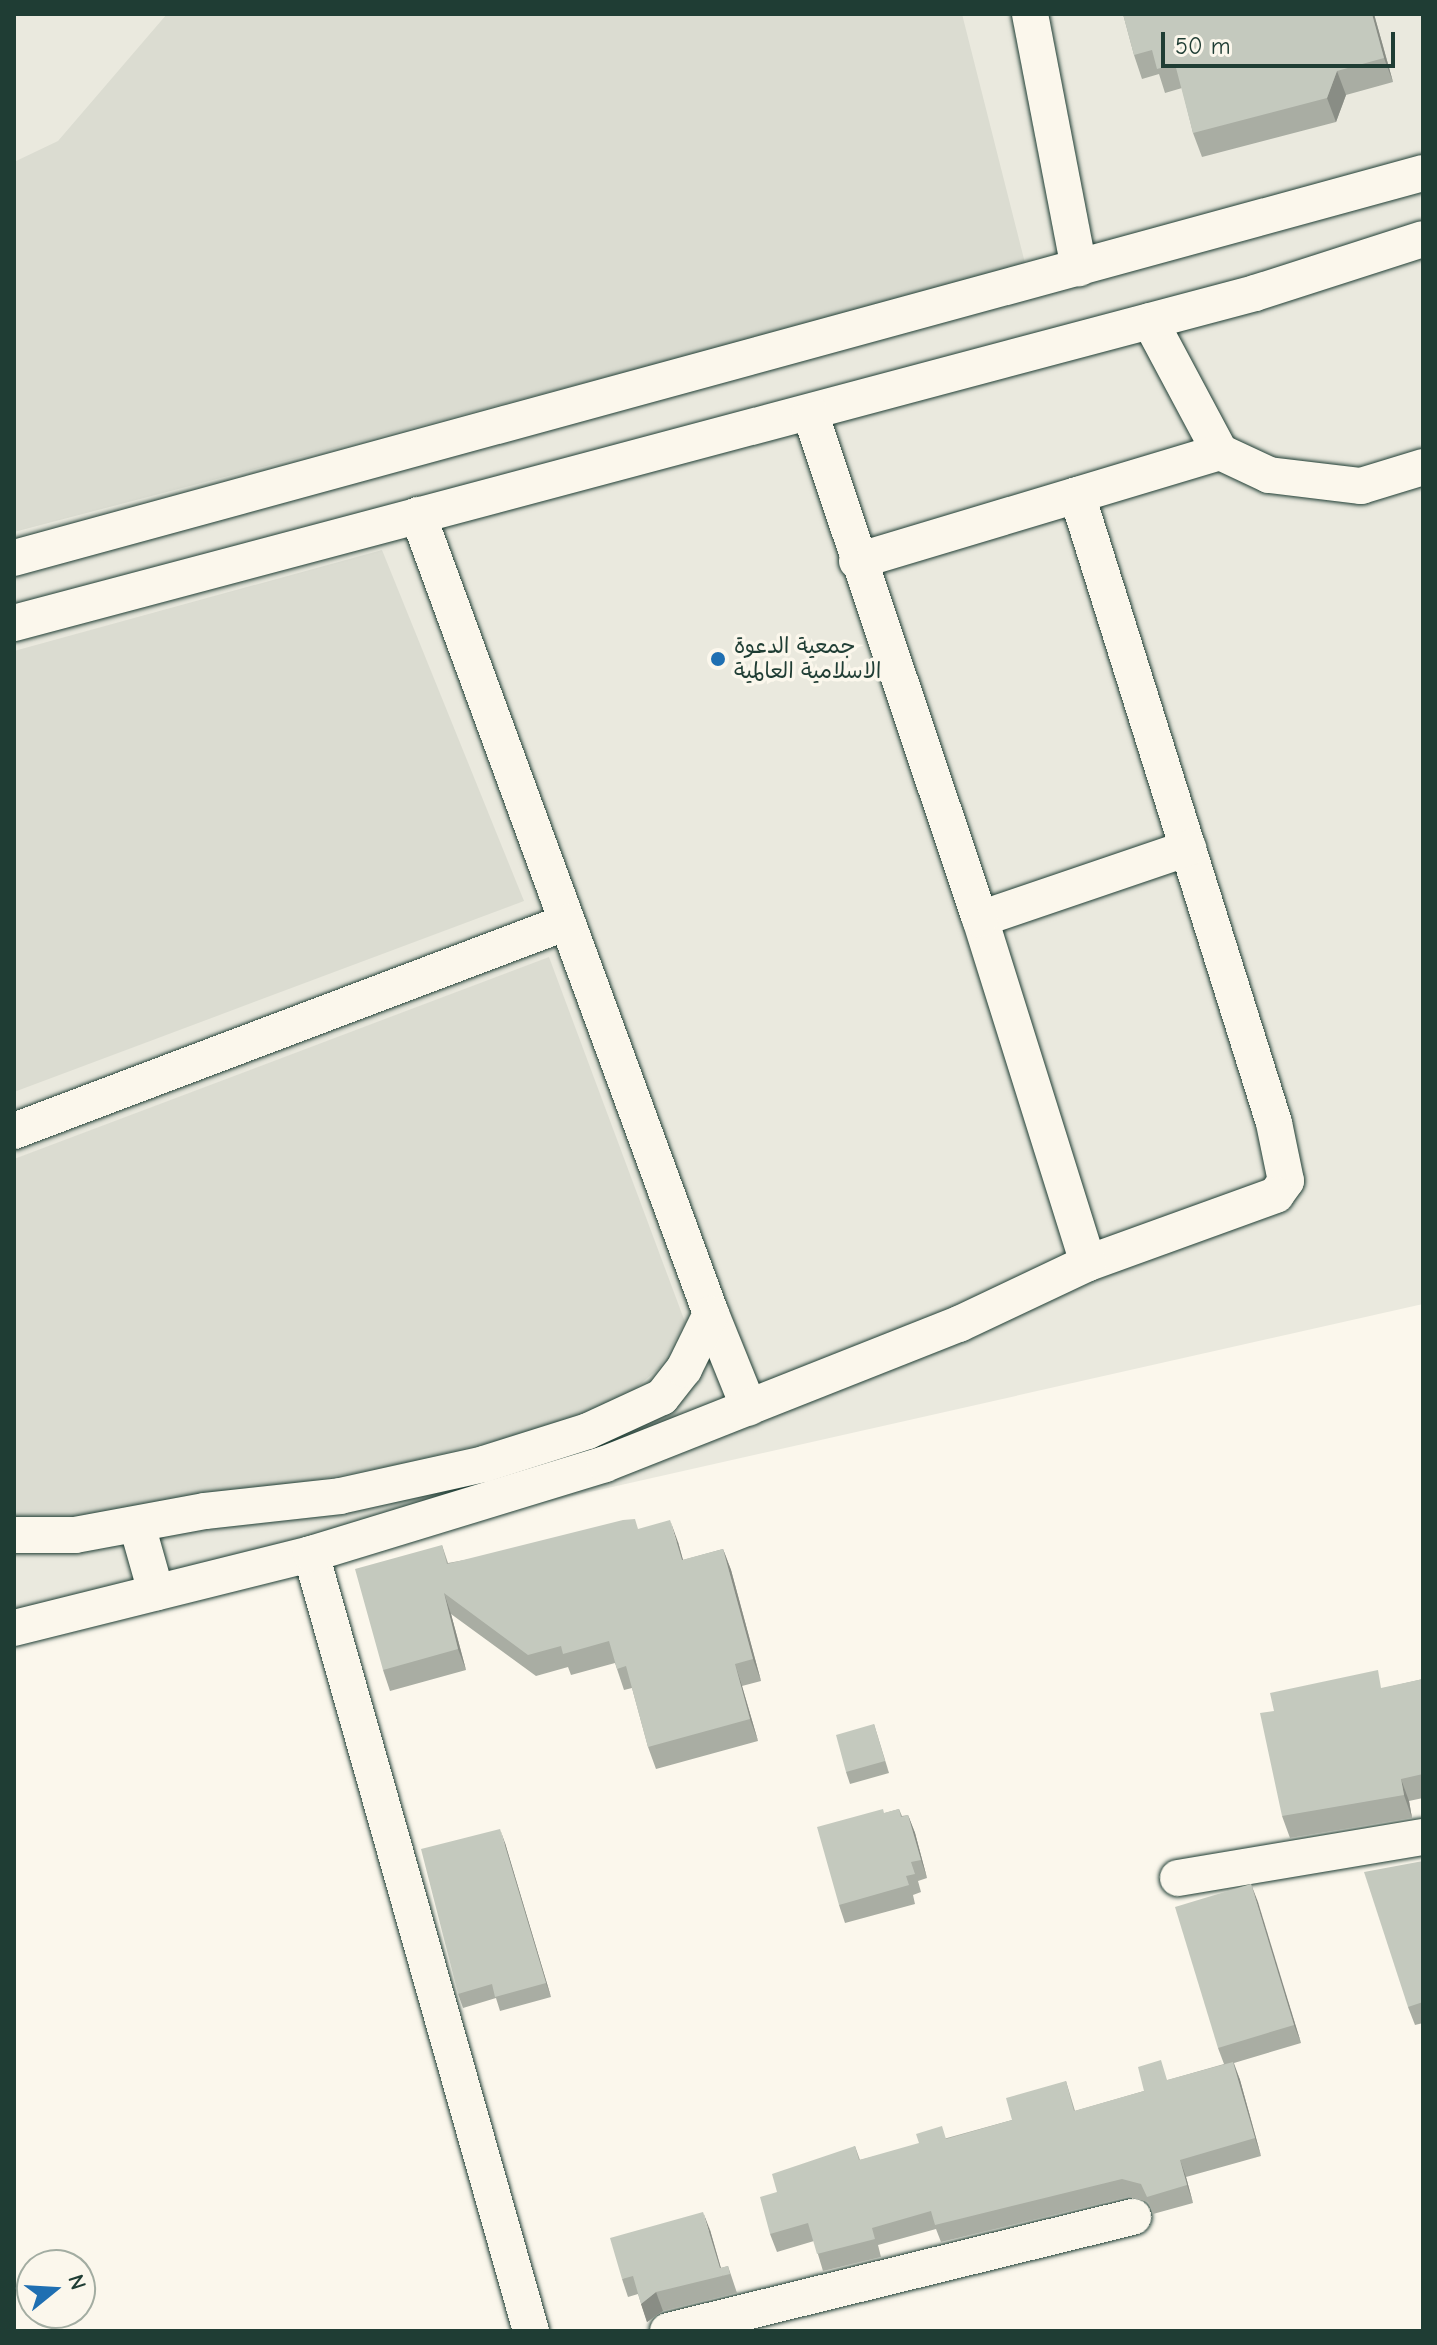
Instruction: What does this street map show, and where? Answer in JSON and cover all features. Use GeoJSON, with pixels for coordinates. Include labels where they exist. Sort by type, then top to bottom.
{"type":"FeatureCollection","features":[{"type":"Feature","properties":{"kind":"street"},"geometry":{"type":"LineString","coordinates":[[1030,14],[1079,268]]}},
{"type":"Feature","properties":{"kind":"street"},"geometry":{"type":"LineString","coordinates":[[14,558],[1423,173]]}},
{"type":"Feature","properties":{"kind":"street"},"geometry":{"type":"LineString","coordinates":[[14,623],[1255,293],[1423,239]]}},
{"type":"Feature","properties":{"kind":"street"},"geometry":{"type":"LineString","coordinates":[[1150,321],[1220,452],[1269,475],[1361,486],[1423,467]]}},
{"type":"Feature","properties":{"kind":"street"},"geometry":{"type":"LineString","coordinates":[[810,413],[857,561],[980,919],[1088,1263]]}},
{"type":"Feature","properties":{"kind":"street"},"geometry":{"type":"LineString","coordinates":[[857,561],[1220,452]]}},
{"type":"Feature","properties":{"kind":"street"},"geometry":{"type":"LineString","coordinates":[[14,1628],[311,1554],[605,1464],[959,1324],[1088,1263],[1276,1195],[1286,1181],[1274,1123],[1077,495]]}},
{"type":"Feature","properties":{"kind":"street"},"geometry":{"type":"LineString","coordinates":[[418,515],[711,1314],[749,1408]]}},
{"type":"Feature","properties":{"kind":"street"},"geometry":{"type":"LineString","coordinates":[[980,919],[1188,848]]}},
{"type":"Feature","properties":{"kind":"street"},"geometry":{"type":"LineString","coordinates":[[14,1131],[567,922]]}},
{"type":"Feature","properties":{"kind":"street"},"geometry":{"type":"LineString","coordinates":[[14,1535],[75,1535],[220,1509],[340,1496],[429,1479],[588,1431],[662,1397],[684,1369],[711,1314]]}},
{"type":"Feature","properties":{"kind":"street"},"geometry":{"type":"LineString","coordinates":[[137,1525],[156,1592]]}},
{"type":"Feature","properties":{"kind":"street"},"geometry":{"type":"LineString","coordinates":[[311,1554],[531,2331]]}},
{"type":"Feature","properties":{"kind":"street"},"geometry":{"type":"LineString","coordinates":[[1178,1878],[1423,1837]]}},
{"type":"Feature","properties":{"kind":"street"},"geometry":{"type":"LineString","coordinates":[[668,2331],[1133,2217]]}},
{"type":"Feature","properties":{"kind":"shaded area","name":"جمعية الدعوة الاسلامية العالمية"},"geometry":{"type":"Polygon","coordinates":[[[14,14],[1423,14],[1423,1304],[14,1622],[14,14]]]}},
{"type":"Feature","properties":{"kind":"shaded area"},"geometry":{"type":"Polygon","coordinates":[[[167,14],[962,14],[1026,267],[14,532],[14,162],[58,141],[167,14]]]}},
{"type":"Feature","properties":{"kind":"shaded area"},"geometry":{"type":"Polygon","coordinates":[[[382,550],[524,901],[14,1092],[14,651],[382,550]]]}},
{"type":"Feature","properties":{"kind":"shaded area"},"geometry":{"type":"Polygon","coordinates":[[[549,957],[685,1322],[660,1367],[629,1394],[567,1424],[386,1467],[114,1516],[14,1518],[14,1159],[549,957]]]}},
{"type":"Feature","properties":{"kind":"building"},"geometry":{"type":"Polygon","coordinates":[[[1123,14],[1372,14],[1384,58],[1337,71],[1327,98],[1193,133],[1175,64],[1157,69],[1152,50],[1134,55],[1123,14]]]}},
{"type":"Feature","properties":{"kind":"building"},"geometry":{"type":"Polygon","coordinates":[[[635,1519],[638,1529],[670,1520],[682,1560],[723,1549],[753,1659],[735,1664],[750,1719],[648,1747],[626,1666],[617,1669],[609,1641],[563,1654],[561,1646],[528,1655],[444,1593],[458,1649],[383,1670],[355,1569],[442,1545],[447,1564],[635,1519]]]}},
{"type":"Feature","properties":{"kind":"building"},"geometry":{"type":"Polygon","coordinates":[[[1378,1670],[1381,1688],[1423,1679],[1423,1774],[1401,1779],[1404,1795],[1282,1816],[1260,1713],[1274,1711],[1270,1693],[1378,1670]]]}},
{"type":"Feature","properties":{"kind":"building"},"geometry":{"type":"Polygon","coordinates":[[[874,1724],[885,1761],[846,1772],[836,1735],[874,1724]]]}},
{"type":"Feature","properties":{"kind":"building"},"geometry":{"type":"Polygon","coordinates":[[[883,1809],[884,1813],[899,1809],[901,1817],[908,1815],[921,1860],[911,1862],[915,1874],[906,1876],[909,1885],[839,1905],[817,1827],[883,1809]]]}},
{"type":"Feature","properties":{"kind":"building"},"geometry":{"type":"Polygon","coordinates":[[[500,1829],[546,1983],[495,1997],[492,1984],[458,1994],[421,1849],[500,1829]]]}},
{"type":"Feature","properties":{"kind":"building"},"geometry":{"type":"Polygon","coordinates":[[[1423,1861],[1423,2002],[1408,2007],[1364,1872],[1423,1861]]]}},
{"type":"Feature","properties":{"kind":"building"},"geometry":{"type":"Polygon","coordinates":[[[1251,1884],[1294,2025],[1218,2048],[1175,1907],[1251,1884]]]}},
{"type":"Feature","properties":{"kind":"building"},"geometry":{"type":"Polygon","coordinates":[[[1161,2060],[1167,2080],[1233,2062],[1255,2138],[1180,2160],[1187,2185],[1147,2197],[1141,2184],[1122,2179],[935,2225],[931,2211],[872,2228],[875,2239],[817,2254],[808,2223],[770,2234],[760,2197],[777,2192],[772,2174],[855,2146],[859,2160],[919,2143],[916,2134],[942,2126],[946,2139],[1012,2120],[1006,2098],[1066,2081],[1074,2111],[1144,2091],[1138,2067],[1161,2060]]]}},
{"type":"Feature","properties":{"kind":"building"},"geometry":{"type":"Polygon","coordinates":[[[703,2212],[720,2268],[728,2266],[730,2274],[656,2292],[641,2304],[633,2276],[622,2279],[610,2238],[703,2212]]]}},
{"type":"Feature","properties":{"kind":"place","name":"جمعية الدعوة الاسلامية العالمية"},"geometry":{"type":"Point","coordinates":[718,659]}}]}
